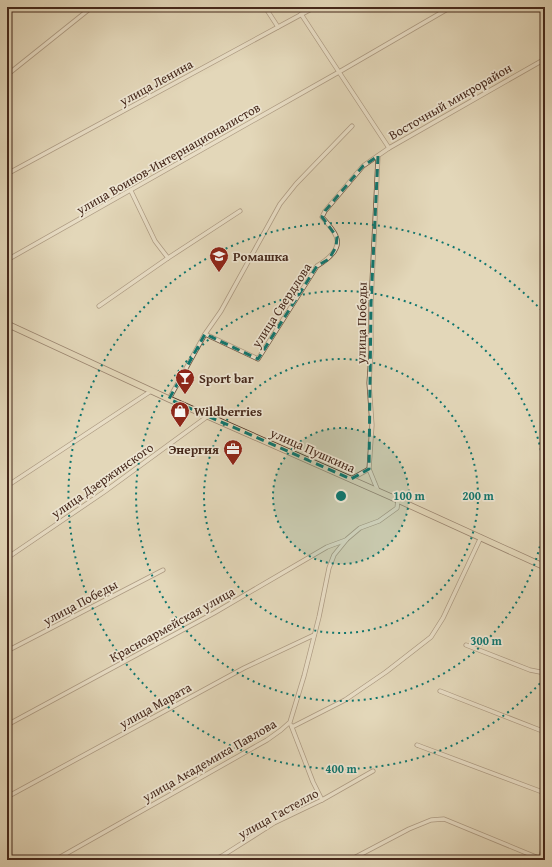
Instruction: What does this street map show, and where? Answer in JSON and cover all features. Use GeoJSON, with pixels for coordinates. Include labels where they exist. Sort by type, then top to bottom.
{"type":"FeatureCollection","features":[{"type":"Feature","properties":{"kind":"main road","name":"улица Пушкина"},"geometry":{"type":"LineString","coordinates":[[7,324],[169,399],[481,537],[545,567]]}},
{"type":"Feature","properties":{"kind":"street"},"geometry":{"type":"LineString","coordinates":[[7,75],[92,7]]}},
{"type":"Feature","properties":{"kind":"street"},"geometry":{"type":"LineString","coordinates":[[265,7],[278,27]]}},
{"type":"Feature","properties":{"kind":"street","name":"улица Ленина"},"geometry":{"type":"LineString","coordinates":[[7,174],[315,7]]}},
{"type":"Feature","properties":{"kind":"street"},"geometry":{"type":"LineString","coordinates":[[339,72],[451,7]]}},
{"type":"Feature","properties":{"kind":"street","name":"Восточный микрорайон"},"geometry":{"type":"LineString","coordinates":[[301,14],[389,148],[545,58]]}},
{"type":"Feature","properties":{"kind":"street","name":"улица Воинов-Интернационалистов"},"geometry":{"type":"LineString","coordinates":[[7,260],[339,72]]}},
{"type":"Feature","properties":{"kind":"street"},"geometry":{"type":"LineString","coordinates":[[169,399],[205,334],[221,311],[280,204],[301,178],[352,126]]}},
{"type":"Feature","properties":{"kind":"street","name":"улица Свердлова"},"geometry":{"type":"LineString","coordinates":[[205,334],[258,359],[317,266],[329,259],[336,247],[337,238],[322,217],[325,211],[363,166],[389,148]]}},
{"type":"Feature","properties":{"kind":"street","name":"улица Победы"},"geometry":{"type":"LineString","coordinates":[[369,469],[372,425],[369,384],[371,352],[371,303],[378,156]]}},
{"type":"Feature","properties":{"kind":"street"},"geometry":{"type":"LineString","coordinates":[[131,191],[155,241],[168,258]]}},
{"type":"Feature","properties":{"kind":"street"},"geometry":{"type":"LineString","coordinates":[[99,306],[168,258],[240,211]]}},
{"type":"Feature","properties":{"kind":"street"},"geometry":{"type":"LineString","coordinates":[[7,486],[152,390]]}},
{"type":"Feature","properties":{"kind":"street","name":"улица Дзержинского"},"geometry":{"type":"LineString","coordinates":[[7,558],[104,492],[208,416]]}},
{"type":"Feature","properties":{"kind":"street"},"geometry":{"type":"LineString","coordinates":[[351,479],[369,469],[378,491]]}},
{"type":"Feature","properties":{"kind":"street","name":"улица Академика Павлова"},"geometry":{"type":"LineString","coordinates":[[55,860],[267,740],[290,722],[304,676],[319,617],[329,568],[334,555],[347,539],[360,528],[379,521],[397,508],[398,500]]}},
{"type":"Feature","properties":{"kind":"street"},"geometry":{"type":"LineString","coordinates":[[292,727],[345,700],[386,672],[431,637],[443,618],[481,537]]}},
{"type":"Feature","properties":{"kind":"street","name":"Красноармейская улица"},"geometry":{"type":"LineString","coordinates":[[7,725],[214,613],[327,547],[347,539]]}},
{"type":"Feature","properties":{"kind":"street","name":"улица Победы"},"geometry":{"type":"LineString","coordinates":[[7,651],[163,570]]}},
{"type":"Feature","properties":{"kind":"street","name":"улица Марата"},"geometry":{"type":"LineString","coordinates":[[7,797],[244,668],[314,636]]}},
{"type":"Feature","properties":{"kind":"street"},"geometry":{"type":"LineString","coordinates":[[466,645],[530,670],[545,673]]}},
{"type":"Feature","properties":{"kind":"street"},"geometry":{"type":"LineString","coordinates":[[440,691],[545,732]]}},
{"type":"Feature","properties":{"kind":"street"},"geometry":{"type":"LineString","coordinates":[[290,722],[313,782],[322,800]]}},
{"type":"Feature","properties":{"kind":"street"},"geometry":{"type":"LineString","coordinates":[[417,745],[545,793]]}},
{"type":"Feature","properties":{"kind":"street","name":"улица Гастелло"},"geometry":{"type":"LineString","coordinates":[[213,860],[274,824],[322,800],[373,771]]}},
{"type":"Feature","properties":{"kind":"street"},"geometry":{"type":"LineString","coordinates":[[350,860],[409,828],[431,820],[444,820],[540,859],[545,842]]}},
{"type":"Feature","properties":{"kind":"highlighted area"},"geometry":{"type":"Polygon","coordinates":[[[378,156],[371,303],[369,469],[351,479],[169,399],[205,334],[258,359],[317,266],[329,259],[336,247],[337,237],[322,217],[325,211],[363,166],[378,156]]]}},
{"type":"Feature","properties":{"kind":"place","name":"Ромашка"},"geometry":{"type":"Point","coordinates":[219,273]}},
{"type":"Feature","properties":{"kind":"place","name":"Sport bar"},"geometry":{"type":"Point","coordinates":[185,395]}},
{"type":"Feature","properties":{"kind":"place","name":"Wildberries"},"geometry":{"type":"Point","coordinates":[180,428]}},
{"type":"Feature","properties":{"kind":"place","name":"Энергия"},"geometry":{"type":"Point","coordinates":[233,466]}}]}
